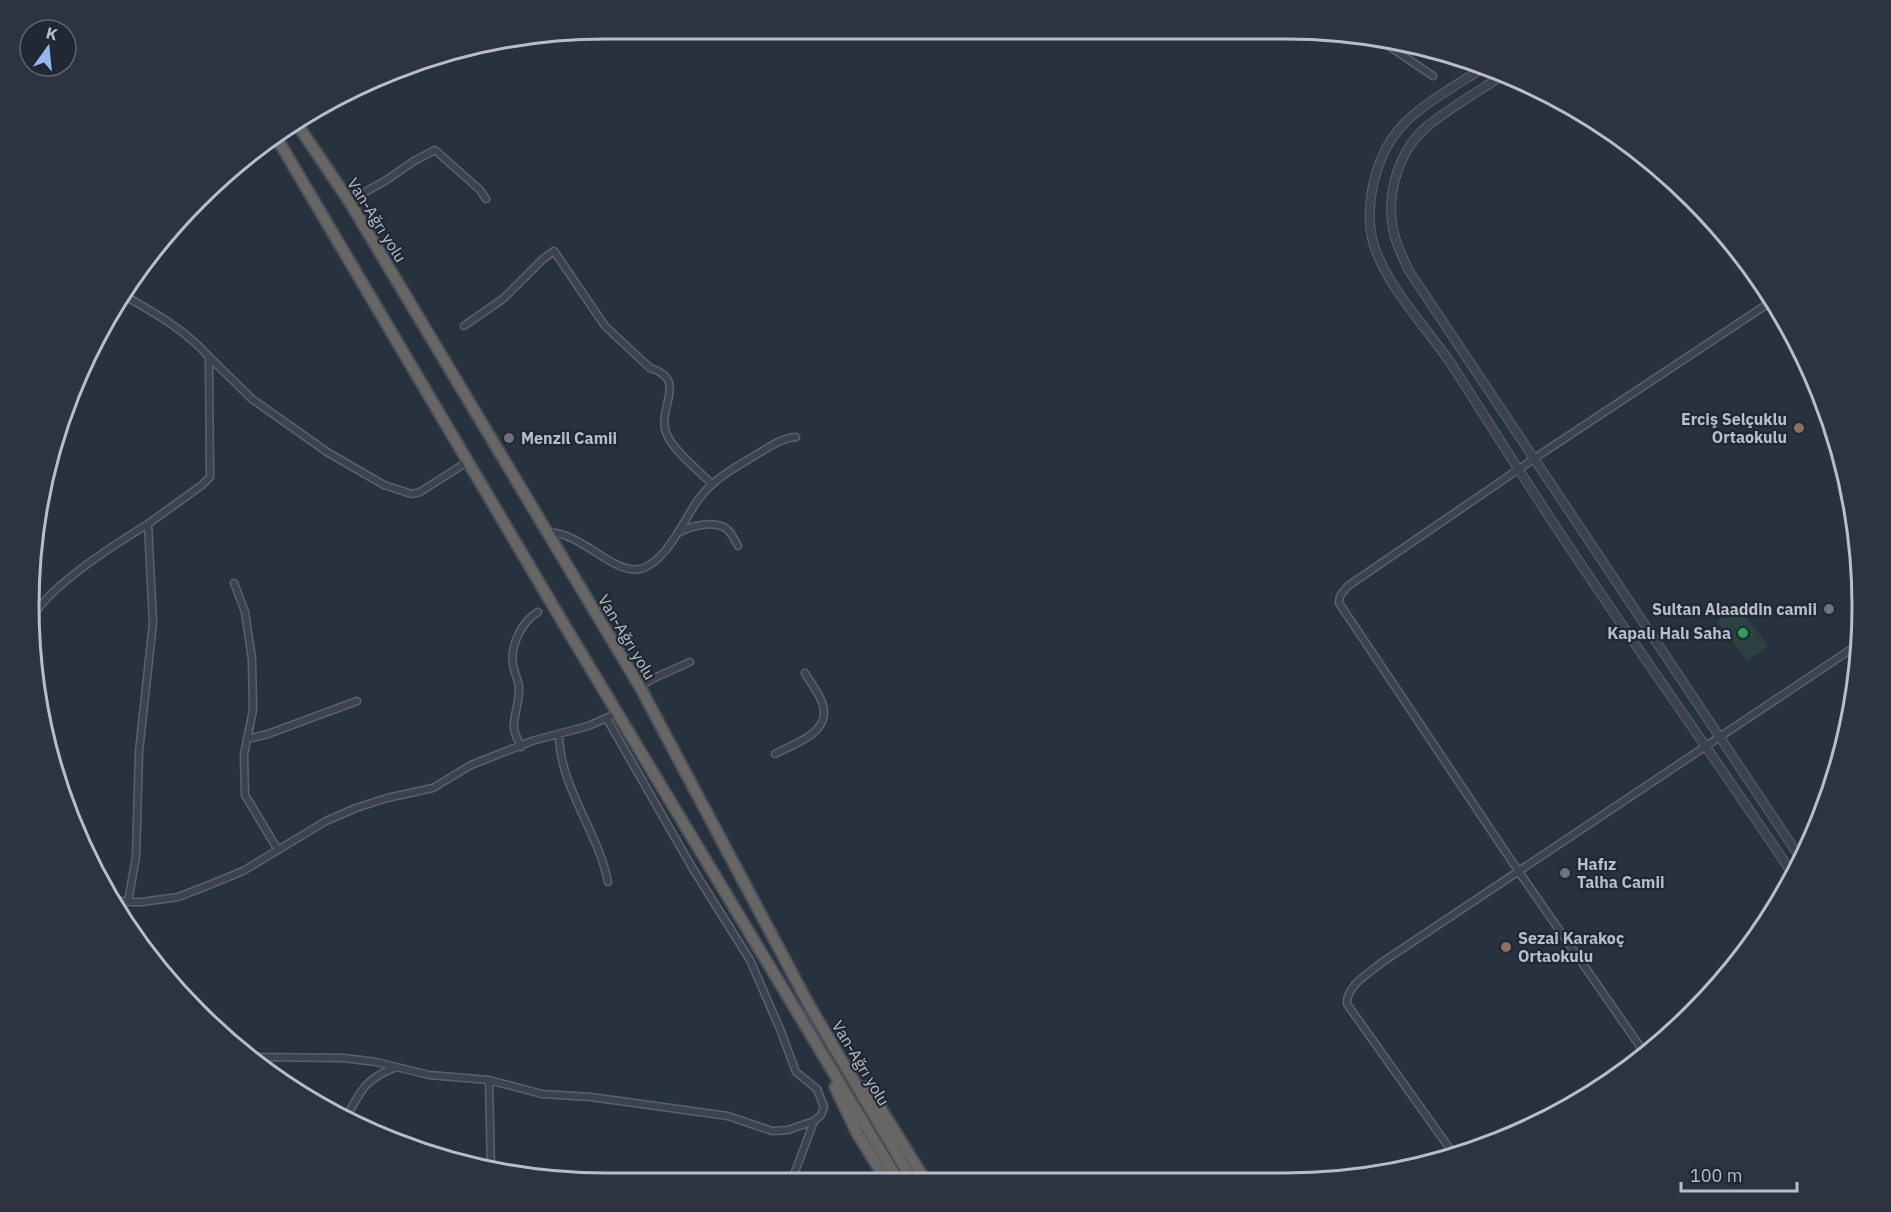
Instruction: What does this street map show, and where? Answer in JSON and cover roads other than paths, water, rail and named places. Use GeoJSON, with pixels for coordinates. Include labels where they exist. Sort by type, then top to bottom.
{"type":"FeatureCollection","features":[{"type":"Feature","properties":{"kind":"highway","name":"Van-Ağrı yolu"},"geometry":{"type":"LineString","coordinates":[[300,129],[349,201],[640,687],[808,1003],[908,1173]]}},
{"type":"Feature","properties":{"kind":"highway"},"geometry":{"type":"LineString","coordinates":[[280,143],[467,462],[894,1173]]}},
{"type":"Feature","properties":{"kind":"highway"},"geometry":{"type":"LineString","coordinates":[[837,1051],[880,1107],[921,1173]]}},
{"type":"Feature","properties":{"kind":"highway"},"geometry":{"type":"LineString","coordinates":[[825,1058],[835,1088],[857,1133],[882,1173]]}},
{"type":"Feature","properties":{"kind":"street"},"geometry":{"type":"LineString","coordinates":[[1394,50],[1432,76]]}},
{"type":"Feature","properties":{"kind":"street"},"geometry":{"type":"LineString","coordinates":[[1476,72],[1417,113],[1400,128],[1384,153],[1376,175],[1370,227],[1379,257],[1389,278],[1449,361],[1561,534],[1788,867]]}},
{"type":"Feature","properties":{"kind":"street"},"geometry":{"type":"LineString","coordinates":[[1496,80],[1428,125],[1412,144],[1400,164],[1393,188],[1391,217],[1397,244],[1409,271],[1796,852]]}},
{"type":"Feature","properties":{"kind":"street"},"geometry":{"type":"LineString","coordinates":[[349,201],[435,150],[480,190],[486,199]]}},
{"type":"Feature","properties":{"kind":"street"},"geometry":{"type":"LineString","coordinates":[[464,326],[504,298],[554,251],[606,326],[650,368],[659,370],[667,377],[671,385],[664,427],[668,437],[712,484]]}},
{"type":"Feature","properties":{"kind":"street"},"geometry":{"type":"LineString","coordinates":[[130,299],[191,339],[252,399],[327,452],[384,485],[412,494],[420,492],[467,462]]}},
{"type":"Feature","properties":{"kind":"street"},"geometry":{"type":"LineString","coordinates":[[1641,1047],[1519,872],[1339,603],[1340,596],[1348,586],[1535,458],[1765,306]]}},
{"type":"Feature","properties":{"kind":"street"},"geometry":{"type":"LineString","coordinates":[[39,608],[46,598],[67,581],[210,477],[209,357]]}},
{"type":"Feature","properties":{"kind":"street"},"geometry":{"type":"LineString","coordinates":[[547,533],[564,535],[593,549],[608,561],[635,570],[653,563],[663,553],[698,500],[712,484],[779,441],[796,437]]}},
{"type":"Feature","properties":{"kind":"street"},"geometry":{"type":"LineString","coordinates":[[128,902],[135,857],[139,752],[153,623],[148,524]]}},
{"type":"Feature","properties":{"kind":"street"},"geometry":{"type":"LineString","coordinates":[[675,535],[693,527],[719,526],[727,529],[738,546]]}},
{"type":"Feature","properties":{"kind":"street"},"geometry":{"type":"LineString","coordinates":[[234,583],[245,612],[252,659],[253,710],[244,755],[245,795],[278,850]]}},
{"type":"Feature","properties":{"kind":"street"},"geometry":{"type":"LineString","coordinates":[[520,747],[514,729],[519,686],[513,664],[513,652],[515,642],[526,623],[538,612]]}},
{"type":"Feature","properties":{"kind":"street"},"geometry":{"type":"LineString","coordinates":[[1450,1148],[1347,1004],[1346,996],[1351,988],[1381,963],[1850,650]]}},
{"type":"Feature","properties":{"kind":"street"},"geometry":{"type":"LineString","coordinates":[[640,687],[690,662]]}},
{"type":"Feature","properties":{"kind":"street"},"geometry":{"type":"LineString","coordinates":[[775,754],[808,736],[820,726],[823,719],[823,705],[805,673]]}},
{"type":"Feature","properties":{"kind":"street"},"geometry":{"type":"LineString","coordinates":[[247,739],[357,701]]}},
{"type":"Feature","properties":{"kind":"street"},"geometry":{"type":"LineString","coordinates":[[122,901],[142,902],[178,897],[243,871],[326,821],[356,808],[387,798],[433,788],[471,765],[532,741],[559,735],[607,719],[616,711]]}},
{"type":"Feature","properties":{"kind":"street"},"geometry":{"type":"LineString","coordinates":[[263,1057],[344,1058],[376,1062],[429,1075],[489,1080],[542,1094],[591,1097],[728,1116],[772,1131],[788,1130],[814,1121],[821,1115],[824,1107],[817,1089],[796,1072],[750,960],[693,869],[607,719]]}},
{"type":"Feature","properties":{"kind":"street"},"geometry":{"type":"LineString","coordinates":[[559,735],[567,779],[595,840],[605,866],[608,882]]}},
{"type":"Feature","properties":{"kind":"street"},"geometry":{"type":"LineString","coordinates":[[349,1112],[359,1093],[376,1076],[397,1067]]}},
{"type":"Feature","properties":{"kind":"street"},"geometry":{"type":"LineString","coordinates":[[489,1080],[491,1161]]}},
{"type":"Feature","properties":{"kind":"street"},"geometry":{"type":"LineString","coordinates":[[795,1173],[814,1121]]}},
{"type":"Feature","properties":{"kind":"street"},"geometry":{"type":"LineString","coordinates":[[487,1160],[491,1154]]}},
{"type":"Feature","properties":{"kind":"place","name":"Erciş Selçuklu Ortaokulu"},"geometry":{"type":"Point","coordinates":[1799,428]}},
{"type":"Feature","properties":{"kind":"place","name":"Menzil Camii"},"geometry":{"type":"Point","coordinates":[509,438]}},
{"type":"Feature","properties":{"kind":"place","name":"Sultan Alaaddin camii"},"geometry":{"type":"Point","coordinates":[1829,609]}},
{"type":"Feature","properties":{"kind":"place","name":"Kapalı Halı Saha"},"geometry":{"type":"Point","coordinates":[1743,633]}},
{"type":"Feature","properties":{"kind":"place","name":"Hafız Talha Camii"},"geometry":{"type":"Point","coordinates":[1565,873]}},
{"type":"Feature","properties":{"kind":"place","name":"Sezai Karakoç Ortaokulu"},"geometry":{"type":"Point","coordinates":[1506,947]}}]}
